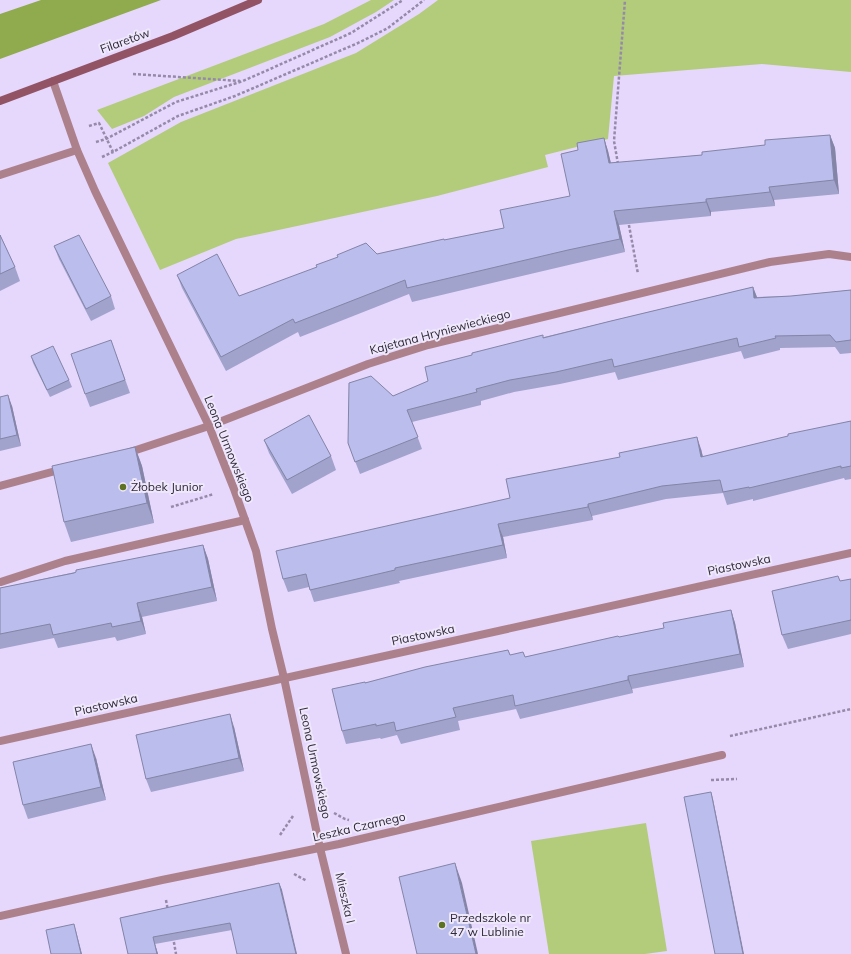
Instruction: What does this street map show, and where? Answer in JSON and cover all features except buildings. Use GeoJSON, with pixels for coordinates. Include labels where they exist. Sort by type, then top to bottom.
{"type":"FeatureCollection","features":[{"type":"Feature","properties":{"kind":"main road","name":"Filaretów"},"geometry":{"type":"LineString","coordinates":[[0,101],[173,36],[258,0]]}},
{"type":"Feature","properties":{"kind":"street","name":"Leona Urmowskiego"},"geometry":{"type":"LineString","coordinates":[[53,81],[77,150],[95,191],[209,426],[234,489],[256,551],[320,848]]}},
{"type":"Feature","properties":{"kind":"street"},"geometry":{"type":"LineString","coordinates":[[0,175],[77,150]]}},
{"type":"Feature","properties":{"kind":"street","name":"Kajetana Hryniewieckiego"},"geometry":{"type":"LineString","coordinates":[[122,454],[209,426],[368,364],[428,345],[770,262],[829,254],[851,257]]}},
{"type":"Feature","properties":{"kind":"street"},"geometry":{"type":"LineString","coordinates":[[0,486],[69,468]]}},
{"type":"Feature","properties":{"kind":"street"},"geometry":{"type":"LineString","coordinates":[[1,582],[65,561],[245,520]]}},
{"type":"Feature","properties":{"kind":"street","name":"Piastowska"},"geometry":{"type":"LineString","coordinates":[[0,741],[851,552]]}},
{"type":"Feature","properties":{"kind":"street","name":"Leszka Czarnego"},"geometry":{"type":"LineString","coordinates":[[0,916],[162,880],[320,848],[722,755]]}},
{"type":"Feature","properties":{"kind":"street","name":"Mieszka I"},"geometry":{"type":"LineString","coordinates":[[320,848],[346,954]]}},
{"type":"Feature","properties":{"kind":"path"},"geometry":{"type":"LineString","coordinates":[[77,150],[106,139],[176,102],[243,81],[351,33],[403,0]]}},
{"type":"Feature","properties":{"kind":"path"},"geometry":{"type":"LineString","coordinates":[[87,127],[99,123],[113,152],[178,116],[235,96],[358,43],[388,28],[424,0]]}},
{"type":"Feature","properties":{"kind":"path"},"geometry":{"type":"LineString","coordinates":[[620,172],[614,141],[625,0]]}},
{"type":"Feature","properties":{"kind":"path"},"geometry":{"type":"LineString","coordinates":[[127,74],[243,81]]}},
{"type":"Feature","properties":{"kind":"path"},"geometry":{"type":"LineString","coordinates":[[628,217],[642,292]]}},
{"type":"Feature","properties":{"kind":"path"},"geometry":{"type":"LineString","coordinates":[[171,507],[205,498],[215,493]]}},
{"type":"Feature","properties":{"kind":"path"},"geometry":{"type":"LineString","coordinates":[[706,781],[737,779]]}},
{"type":"Feature","properties":{"kind":"path"},"geometry":{"type":"LineString","coordinates":[[333,811],[335,815],[345,819],[354,820]]}},
{"type":"Feature","properties":{"kind":"path"},"geometry":{"type":"LineString","coordinates":[[279,836],[294,813]]}},
{"type":"Feature","properties":{"kind":"path"},"geometry":{"type":"LineString","coordinates":[[293,874],[310,882]]}},
{"type":"Feature","properties":{"kind":"path"},"geometry":{"type":"LineString","coordinates":[[162,880],[168,912]]}},
{"type":"Feature","properties":{"kind":"path"},"geometry":{"type":"LineString","coordinates":[[172,933],[176,954]]}},
{"type":"Feature","properties":{"kind":"green space"},"geometry":{"type":"Polygon","coordinates":[[[41,0],[161,0],[0,59],[0,14],[41,0]]]}},
{"type":"Feature","properties":{"kind":"green space"},"geometry":{"type":"Polygon","coordinates":[[[371,0],[394,0],[376,12],[330,37],[174,97],[144,116],[112,129],[97,110],[324,24],[371,0]]]}},
{"type":"Feature","properties":{"kind":"green space"},"geometry":{"type":"Polygon","coordinates":[[[438,0],[851,0],[851,72],[762,64],[614,76],[608,139],[545,155],[548,167],[437,196],[236,239],[160,270],[108,163],[181,122],[356,53],[419,14],[438,0]]]}},
{"type":"Feature","properties":{"kind":"green space"},"geometry":{"type":"Polygon","coordinates":[[[646,823],[667,951],[645,954],[549,954],[531,841],[646,823]]]}},
{"type":"Feature","properties":{"kind":"place","name":"Żłobek Junior"},"geometry":{"type":"Point","coordinates":[123,487]}},
{"type":"Feature","properties":{"kind":"place","name":"Przedszkole nr 47 w Lublinie"},"geometry":{"type":"Point","coordinates":[442,925]}}]}
